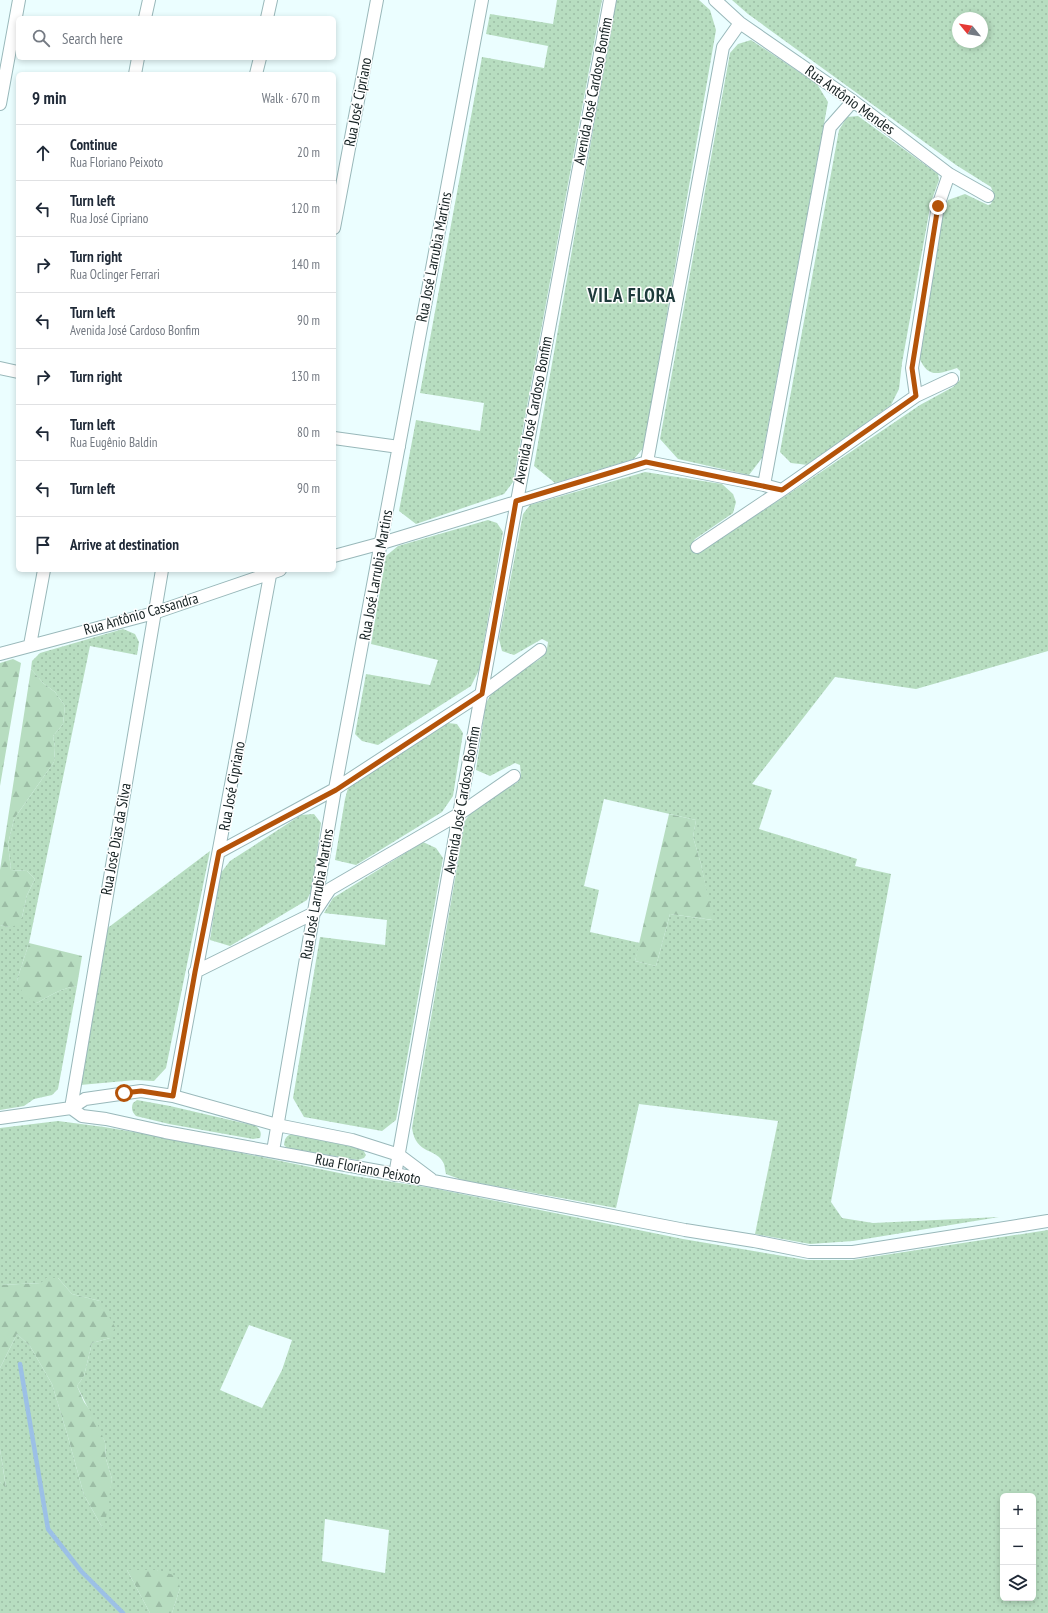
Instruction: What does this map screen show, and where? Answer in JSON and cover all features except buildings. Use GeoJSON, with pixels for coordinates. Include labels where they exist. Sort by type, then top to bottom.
{"type":"FeatureCollection","features":[{"type":"Feature","properties":{"kind":"street"},"geometry":{"type":"LineString","coordinates":[[16,16],[19,0]]}},
{"type":"Feature","properties":{"kind":"street"},"geometry":{"type":"LineString","coordinates":[[145,16],[149,0]]}},
{"type":"Feature","properties":{"kind":"street"},"geometry":{"type":"LineString","coordinates":[[268,16],[271,0]]}},
{"type":"Feature","properties":{"kind":"street","name":"Rua José Cipriano"},"geometry":{"type":"LineString","coordinates":[[336,217],[377,0]]}},
{"type":"Feature","properties":{"kind":"street","name":"Rua José Larrubia Martins"},"geometry":{"type":"LineString","coordinates":[[273,1151],[336,790],[482,0]]}},
{"type":"Feature","properties":{"kind":"street","name":"Avenida José Cardoso Bonfim"},"geometry":{"type":"LineString","coordinates":[[395,1175],[516,501],[610,0]]}},
{"type":"Feature","properties":{"kind":"street","name":"Rua Antônio Mendes"},"geometry":{"type":"LineString","coordinates":[[715,0],[740,23],[853,101],[949,174],[988,196]]}},
{"type":"Feature","properties":{"kind":"street"},"geometry":{"type":"LineString","coordinates":[[0,104],[16,16]]}},
{"type":"Feature","properties":{"kind":"street"},"geometry":{"type":"LineString","coordinates":[[646,462],[723,47],[740,23]]}},
{"type":"Feature","properties":{"kind":"street"},"geometry":{"type":"LineString","coordinates":[[135,72],[138,60]]}},
{"type":"Feature","properties":{"kind":"street"},"geometry":{"type":"LineString","coordinates":[[256,72],[260,60]]}},
{"type":"Feature","properties":{"kind":"street"},"geometry":{"type":"LineString","coordinates":[[764,485],[830,126],[853,101]]}},
{"type":"Feature","properties":{"kind":"street"},"geometry":{"type":"LineString","coordinates":[[916,396],[912,368],[938,206],[949,174]]}},
{"type":"Feature","properties":{"kind":"street"},"geometry":{"type":"LineString","coordinates":[[0,368],[16,372]]}},
{"type":"Feature","properties":{"kind":"street"},"geometry":{"type":"LineString","coordinates":[[697,547],[782,490],[916,396],[952,379]]}},
{"type":"Feature","properties":{"kind":"street"},"geometry":{"type":"LineString","coordinates":[[336,438],[399,447]]}},
{"type":"Feature","properties":{"kind":"street"},"geometry":{"type":"LineString","coordinates":[[336,555],[382,543],[646,462],[764,485],[782,490]]}},
{"type":"Feature","properties":{"kind":"street"},"geometry":{"type":"LineString","coordinates":[[30,645],[44,572]]}},
{"type":"Feature","properties":{"kind":"street","name":"Rua José Dias da Silva"},"geometry":{"type":"LineString","coordinates":[[70,1108],[162,572]]}},
{"type":"Feature","properties":{"kind":"street","name":"Rua Antônio Cassandra"},"geometry":{"type":"LineString","coordinates":[[0,654],[154,613],[271,572]]}},
{"type":"Feature","properties":{"kind":"street","name":"Rua José Cipriano"},"geometry":{"type":"LineString","coordinates":[[173,1096],[195,972],[274,572]]}},
{"type":"Feature","properties":{"kind":"street"},"geometry":{"type":"LineString","coordinates":[[219,852],[336,790],[482,694],[540,650]]}},
{"type":"Feature","properties":{"kind":"street"},"geometry":{"type":"LineString","coordinates":[[195,972],[314,913],[330,889],[459,814],[514,776]]}},
{"type":"Feature","properties":{"kind":"street","name":"Rua Floriano Peixoto"},"geometry":{"type":"LineString","coordinates":[[0,1118],[70,1108],[85,1099],[111,1094],[141,1091],[173,1096],[277,1125],[352,1140],[399,1155],[433,1181]]}},
{"type":"Feature","properties":{"kind":"street","name":"Rua Floriano Peixoto"},"geometry":{"type":"LineString","coordinates":[[70,1108],[82,1116],[106,1119],[165,1132],[433,1181]]}},
{"type":"Feature","properties":{"kind":"street"},"geometry":{"type":"LineString","coordinates":[[433,1181],[685,1230],[754,1241],[809,1252],[853,1252],[1048,1221]]}},
{"type":"Feature","properties":{"kind":"green space"},"geometry":{"type":"Polygon","coordinates":[[[557,0],[602,0],[513,482],[504,494],[416,524],[399,511],[416,420],[480,431],[484,403],[420,393],[482,57],[544,68],[548,46],[486,34],[490,14],[553,24],[557,0]]]}},
{"type":"Feature","properties":{"kind":"green space"},"geometry":{"type":"Polygon","coordinates":[[[616,0],[699,0],[710,10],[716,30],[644,447],[634,459],[555,483],[534,466],[616,0]]]}},
{"type":"Feature","properties":{"kind":"green space"},"geometry":{"type":"Polygon","coordinates":[[[732,0],[1048,0],[1048,651],[916,689],[835,677],[752,784],[772,790],[759,829],[857,859],[855,866],[891,874],[831,1202],[842,1218],[873,1223],[999,1217],[853,1241],[810,1244],[755,1234],[778,1121],[639,1104],[616,1208],[462,1180],[446,1174],[444,1164],[441,1159],[418,1143],[414,1137],[412,1128],[465,821],[473,809],[518,782],[521,776],[520,765],[515,763],[490,776],[476,770],[486,703],[494,689],[540,659],[547,649],[548,642],[542,639],[514,655],[502,651],[499,639],[523,514],[530,505],[645,472],[722,484],[733,494],[736,502],[733,513],[695,539],[691,545],[695,551],[700,552],[920,405],[953,387],[960,380],[960,371],[957,368],[939,373],[930,372],[922,364],[919,357],[944,209],[948,200],[965,194],[988,205],[991,204],[994,195],[991,187],[956,165],[748,14],[732,0]],[[604,799],[584,886],[599,890],[590,932],[640,943],[635,961],[656,966],[670,914],[712,920],[701,864],[693,837],[696,820],[604,799]]]}},
{"type":"Feature","properties":{"kind":"green space"},"geometry":{"type":"Polygon","coordinates":[[[751,40],[817,84],[828,102],[762,458],[749,475],[678,459],[660,439],[730,53],[738,44],[751,40]]]}},
{"type":"Feature","properties":{"kind":"green space"},"geometry":{"type":"Polygon","coordinates":[[[858,116],[938,174],[939,180],[931,202],[902,363],[899,389],[891,405],[808,465],[791,463],[780,452],[839,130],[847,117],[858,116]]]}},
{"type":"Feature","properties":{"kind":"green space"},"geometry":{"type":"Polygon","coordinates":[[[488,520],[497,523],[503,532],[479,670],[471,686],[378,745],[362,741],[355,734],[366,674],[430,685],[438,660],[371,644],[386,556],[398,546],[488,520]]]}},
{"type":"Feature","properties":{"kind":"green space"},"geometry":{"type":"Polygon","coordinates":[[[123,629],[135,634],[139,642],[137,655],[90,646],[29,943],[17,980],[37,1003],[61,990],[77,986],[58,1089],[52,1095],[34,1099],[24,1106],[0,1110],[0,925],[9,927],[22,917],[27,895],[35,879],[27,871],[11,870],[8,844],[14,819],[54,762],[55,747],[53,736],[63,724],[65,706],[55,692],[43,683],[31,669],[32,661],[40,653],[123,629]]]}},
{"type":"Feature","properties":{"kind":"green space"},"geometry":{"type":"Polygon","coordinates":[[[13,659],[21,663],[0,786],[0,663],[13,659]]]}},
{"type":"Feature","properties":{"kind":"green space"},"geometry":{"type":"Polygon","coordinates":[[[31,669],[43,683],[55,692],[65,706],[63,724],[53,736],[55,747],[54,762],[14,819],[8,844],[11,870],[27,871],[35,879],[27,895],[22,917],[18,925],[9,927],[0,925],[0,870],[31,669]]]}},
{"type":"Feature","properties":{"kind":"green space"},"geometry":{"type":"Polygon","coordinates":[[[448,723],[457,724],[463,733],[453,796],[442,812],[356,865],[335,860],[348,788],[448,723]]]}},
{"type":"Feature","properties":{"kind":"green space"},"geometry":{"type":"Polygon","coordinates":[[[314,814],[321,823],[312,889],[307,900],[230,946],[210,940],[220,874],[230,861],[301,815],[314,814]]]}},
{"type":"Feature","properties":{"kind":"green space"},"geometry":{"type":"Polygon","coordinates":[[[669,814],[696,820],[693,837],[701,864],[713,920],[670,914],[656,966],[635,961],[669,814]]]}},
{"type":"Feature","properties":{"kind":"green space"},"geometry":{"type":"Polygon","coordinates":[[[423,842],[436,848],[443,858],[396,1120],[382,1131],[304,1117],[293,1098],[320,937],[385,945],[387,920],[324,913],[333,898],[423,842]]]}},
{"type":"Feature","properties":{"kind":"green space"},"geometry":{"type":"Polygon","coordinates":[[[210,851],[166,1068],[154,1081],[136,1080],[80,1085],[97,936],[210,851]]]}},
{"type":"Feature","properties":{"kind":"green space"},"geometry":{"type":"Polygon","coordinates":[[[29,943],[82,956],[77,986],[61,990],[37,1003],[24,996],[17,980],[29,943]]]}},
{"type":"Feature","properties":{"kind":"green space"},"geometry":{"type":"Polygon","coordinates":[[[137,1100],[256,1126],[261,1134],[260,1138],[253,1139],[169,1124],[136,1116],[132,1107],[133,1103],[137,1100]]]}},
{"type":"Feature","properties":{"kind":"green space"},"geometry":{"type":"Polygon","coordinates":[[[58,1121],[164,1137],[354,1176],[432,1188],[683,1239],[807,1260],[852,1260],[1048,1230],[1048,1613],[172,1613],[180,1588],[157,1570],[127,1570],[150,1613],[0,1613],[0,1482],[6,1487],[0,1449],[0,1368],[17,1334],[30,1346],[52,1384],[84,1495],[102,1527],[112,1479],[106,1459],[105,1442],[77,1386],[84,1376],[92,1343],[110,1338],[100,1301],[72,1294],[58,1278],[41,1283],[0,1285],[0,1128],[58,1121]],[[249,1325],[220,1390],[262,1408],[282,1370],[292,1340],[249,1325]],[[325,1519],[322,1561],[385,1573],[389,1530],[325,1519]]]}},
{"type":"Feature","properties":{"kind":"green space"},"geometry":{"type":"Polygon","coordinates":[[[292,1134],[359,1148],[363,1150],[366,1155],[364,1158],[358,1160],[287,1148],[284,1145],[285,1139],[292,1134]]]}},
{"type":"Feature","properties":{"kind":"green space"},"geometry":{"type":"Polygon","coordinates":[[[46,1278],[58,1278],[72,1294],[100,1301],[115,1327],[110,1338],[92,1343],[84,1376],[77,1386],[84,1402],[94,1416],[105,1442],[106,1459],[112,1479],[106,1518],[102,1527],[84,1495],[52,1384],[30,1346],[17,1334],[0,1368],[0,1285],[41,1283],[46,1278]]]}},
{"type":"Feature","properties":{"kind":"green space"},"geometry":{"type":"Polygon","coordinates":[[[0,1449],[6,1488],[0,1482],[0,1449]]]}},
{"type":"Feature","properties":{"kind":"green space"},"geometry":{"type":"Polygon","coordinates":[[[127,1570],[157,1570],[177,1576],[180,1588],[172,1613],[150,1613],[127,1570]]]}},
{"type":"Feature","properties":{"kind":"waterway"},"geometry":{"type":"LineString","coordinates":[[20,1364],[48,1529],[81,1571],[123,1613]]}},
{"type":"Feature","properties":{"kind":"district","name":"VILA FLORA"},"geometry":{"type":"Point","coordinates":[632,295]}},
{"type":"Feature","properties":{"kind":"route"},"geometry":{"type":"LineString","coordinates":[[124,1093],[141,1091],[173,1096],[195,972],[219,852],[336,790],[482,694],[516,501],[646,462],[764,485],[782,490],[916,396],[912,368],[938,206]]}}]}
